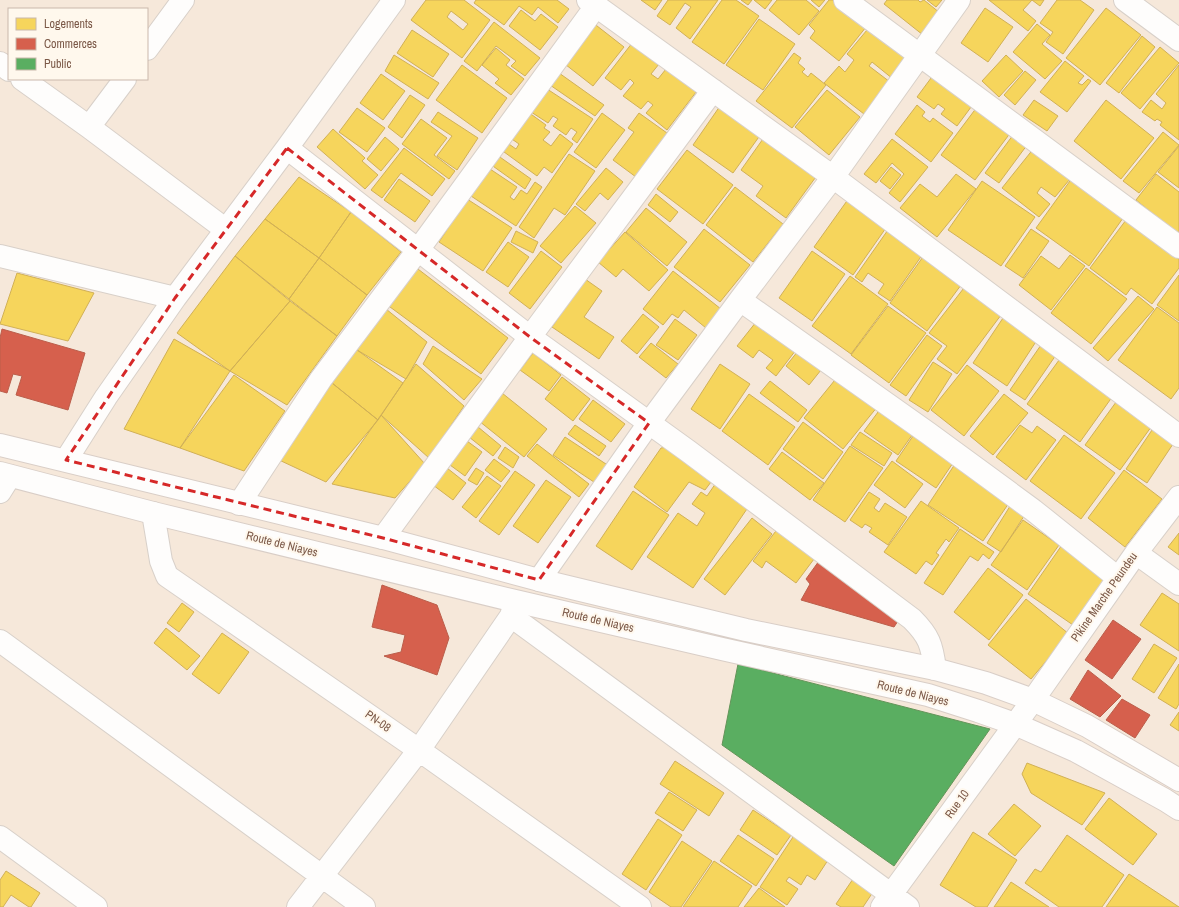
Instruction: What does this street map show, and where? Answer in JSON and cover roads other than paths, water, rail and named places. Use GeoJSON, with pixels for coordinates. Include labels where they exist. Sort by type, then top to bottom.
{"type":"FeatureCollection","features":[{"type":"Feature","properties":{"kind":"street"},"geometry":{"type":"LineString","coordinates":[[148,48],[183,0]]}},
{"type":"Feature","properties":{"kind":"street"},"geometry":{"type":"LineString","coordinates":[[66,460],[106,396],[174,298],[288,148],[394,0]]}},
{"type":"Feature","properties":{"kind":"street"},"geometry":{"type":"LineString","coordinates":[[845,0],[1179,247]]}},
{"type":"Feature","properties":{"kind":"street"},"geometry":{"type":"LineString","coordinates":[[539,580],[650,423],[740,300],[834,177],[959,0]]}},
{"type":"Feature","properties":{"kind":"street"},"geometry":{"type":"LineString","coordinates":[[1125,0],[1179,40]]}},
{"type":"Feature","properties":{"kind":"street"},"geometry":{"type":"LineString","coordinates":[[239,504],[321,378],[418,250],[592,3],[834,177],[1179,436]]}},
{"type":"Feature","properties":{"kind":"street"},"geometry":{"type":"LineString","coordinates":[[0,63],[8,69]]}},
{"type":"Feature","properties":{"kind":"street"},"geometry":{"type":"LineString","coordinates":[[23,80],[225,229]]}},
{"type":"Feature","properties":{"kind":"street"},"geometry":{"type":"LineString","coordinates":[[89,127],[124,80]]}},
{"type":"Feature","properties":{"kind":"street"},"geometry":{"type":"LineString","coordinates":[[383,538],[713,90]]}},
{"type":"Feature","properties":{"kind":"street"},"geometry":{"type":"LineString","coordinates":[[288,148],[530,337],[650,423],[912,619],[921,628],[927,638],[932,649],[935,669]]}},
{"type":"Feature","properties":{"kind":"street"},"geometry":{"type":"LineString","coordinates":[[0,256],[174,298]]}},
{"type":"Feature","properties":{"kind":"street"},"geometry":{"type":"LineString","coordinates":[[740,300],[928,433],[1020,501],[1118,578]]}},
{"type":"Feature","properties":{"kind":"street","name":"Route de Niayes"},"geometry":{"type":"LineString","coordinates":[[0,445],[383,538],[539,580],[746,630],[935,669],[986,683],[1033,700],[1087,726],[1179,780]]}},
{"type":"Feature","properties":{"kind":"street","name":"Route de Niayes"},"geometry":{"type":"LineString","coordinates":[[3,480],[153,513],[513,608],[722,649],[928,695],[978,710],[1015,724],[1076,751],[1166,800],[1179,809]]}},
{"type":"Feature","properties":{"kind":"street","name":"Pikine Marche Peundeu"},"geometry":{"type":"LineString","coordinates":[[1033,700],[1118,578],[1179,497]]}},
{"type":"Feature","properties":{"kind":"street","name":"PN-08"},"geometry":{"type":"LineString","coordinates":[[153,513],[161,561],[167,576],[419,750],[640,907]]}},
{"type":"Feature","properties":{"kind":"street"},"geometry":{"type":"LineString","coordinates":[[1136,553],[1179,584]]}},
{"type":"Feature","properties":{"kind":"street"},"geometry":{"type":"LineString","coordinates":[[298,907],[419,750],[513,608],[893,903]]}},
{"type":"Feature","properties":{"kind":"street"},"geometry":{"type":"LineString","coordinates":[[0,641],[364,907]]}},
{"type":"Feature","properties":{"kind":"street","name":"Rue 10"},"geometry":{"type":"LineString","coordinates":[[893,903],[1033,700]]}},
{"type":"Feature","properties":{"kind":"street"},"geometry":{"type":"LineString","coordinates":[[0,837],[96,907]]}}]}
